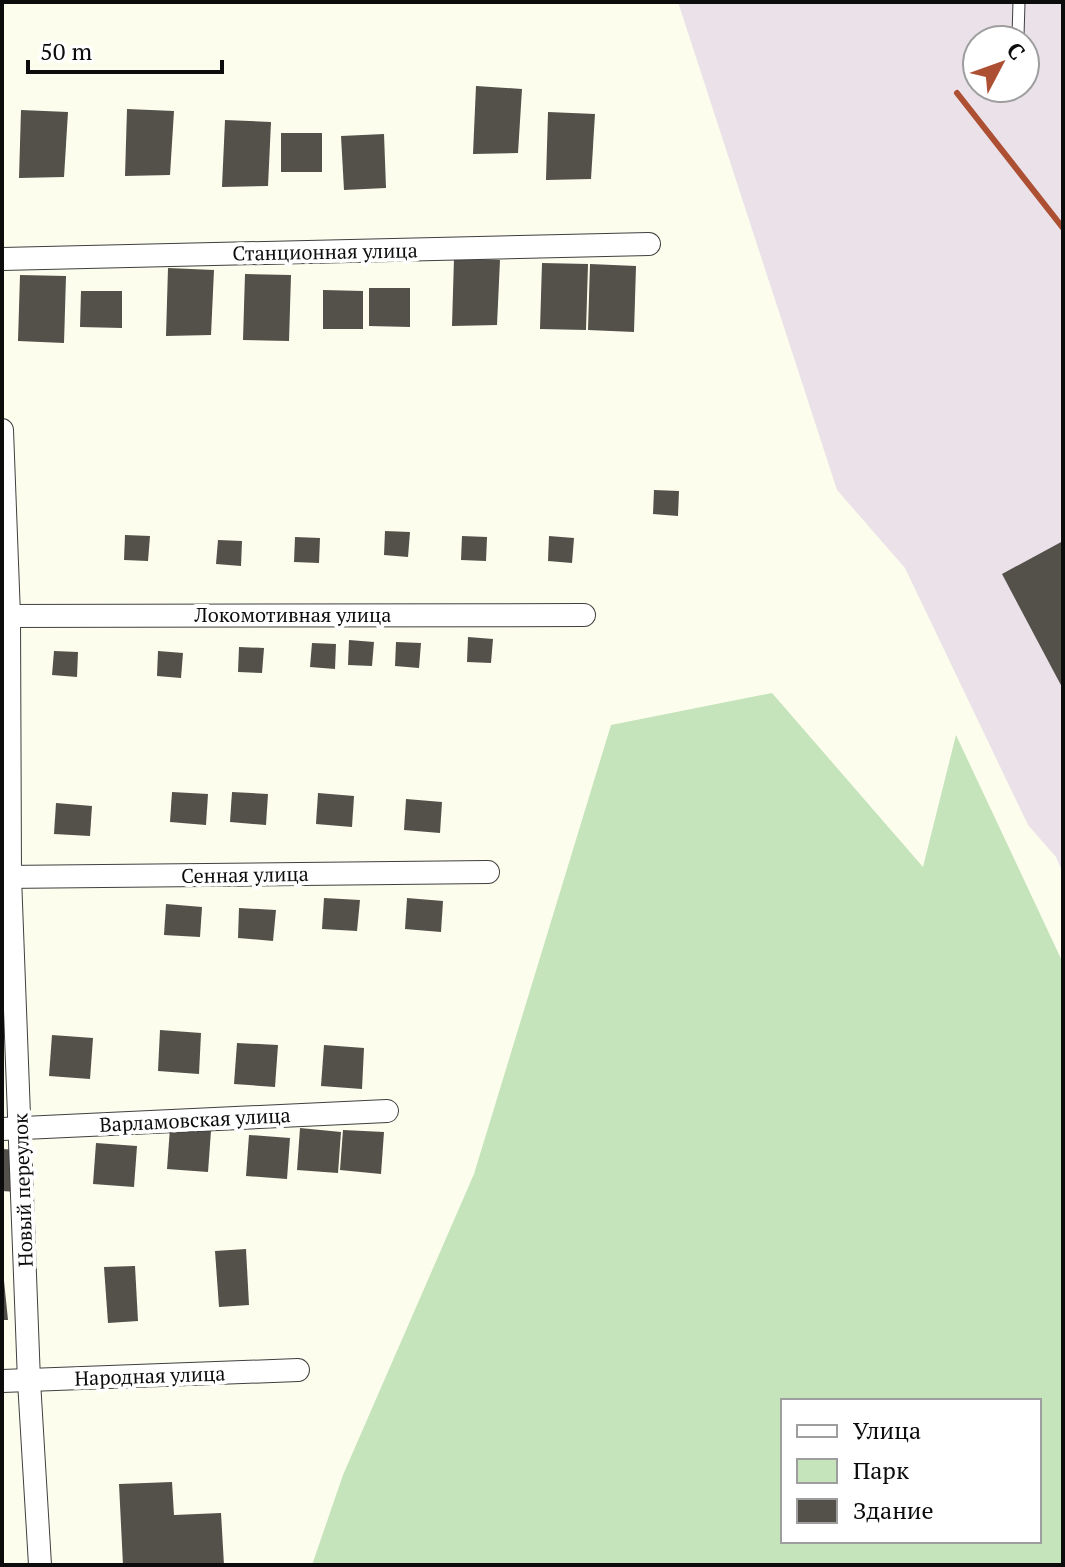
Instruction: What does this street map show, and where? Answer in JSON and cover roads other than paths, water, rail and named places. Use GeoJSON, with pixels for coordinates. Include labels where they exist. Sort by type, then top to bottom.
{"type":"FeatureCollection","features":[{"type":"Feature","properties":{"kind":"street","name":"Станционная улица"},"geometry":{"type":"LineString","coordinates":[[2,259],[649,244]]}},
{"type":"Feature","properties":{"kind":"street","name":"Новый переулок"},"geometry":{"type":"LineString","coordinates":[[2,430],[12,1129],[40,1565]]}},
{"type":"Feature","properties":{"kind":"street","name":"Локомотивная улица"},"geometry":{"type":"LineString","coordinates":[[6,616],[584,615]]}},
{"type":"Feature","properties":{"kind":"street","name":"Сенная улица"},"geometry":{"type":"LineString","coordinates":[[6,877],[488,872]]}},
{"type":"Feature","properties":{"kind":"street","name":"Варламовская улица"},"geometry":{"type":"LineString","coordinates":[[12,1129],[387,1111]]}},
{"type":"Feature","properties":{"kind":"street","name":"Народная улица"},"geometry":{"type":"LineString","coordinates":[[2,1381],[298,1370]]}},
{"type":"Feature","properties":{"kind":"lane"},"geometry":{"type":"LineString","coordinates":[[1018,24],[1019,2]]}},
{"type":"Feature","properties":{"kind":"railway"},"geometry":{"type":"LineString","coordinates":[[957,93],[1063,228]]}}]}
